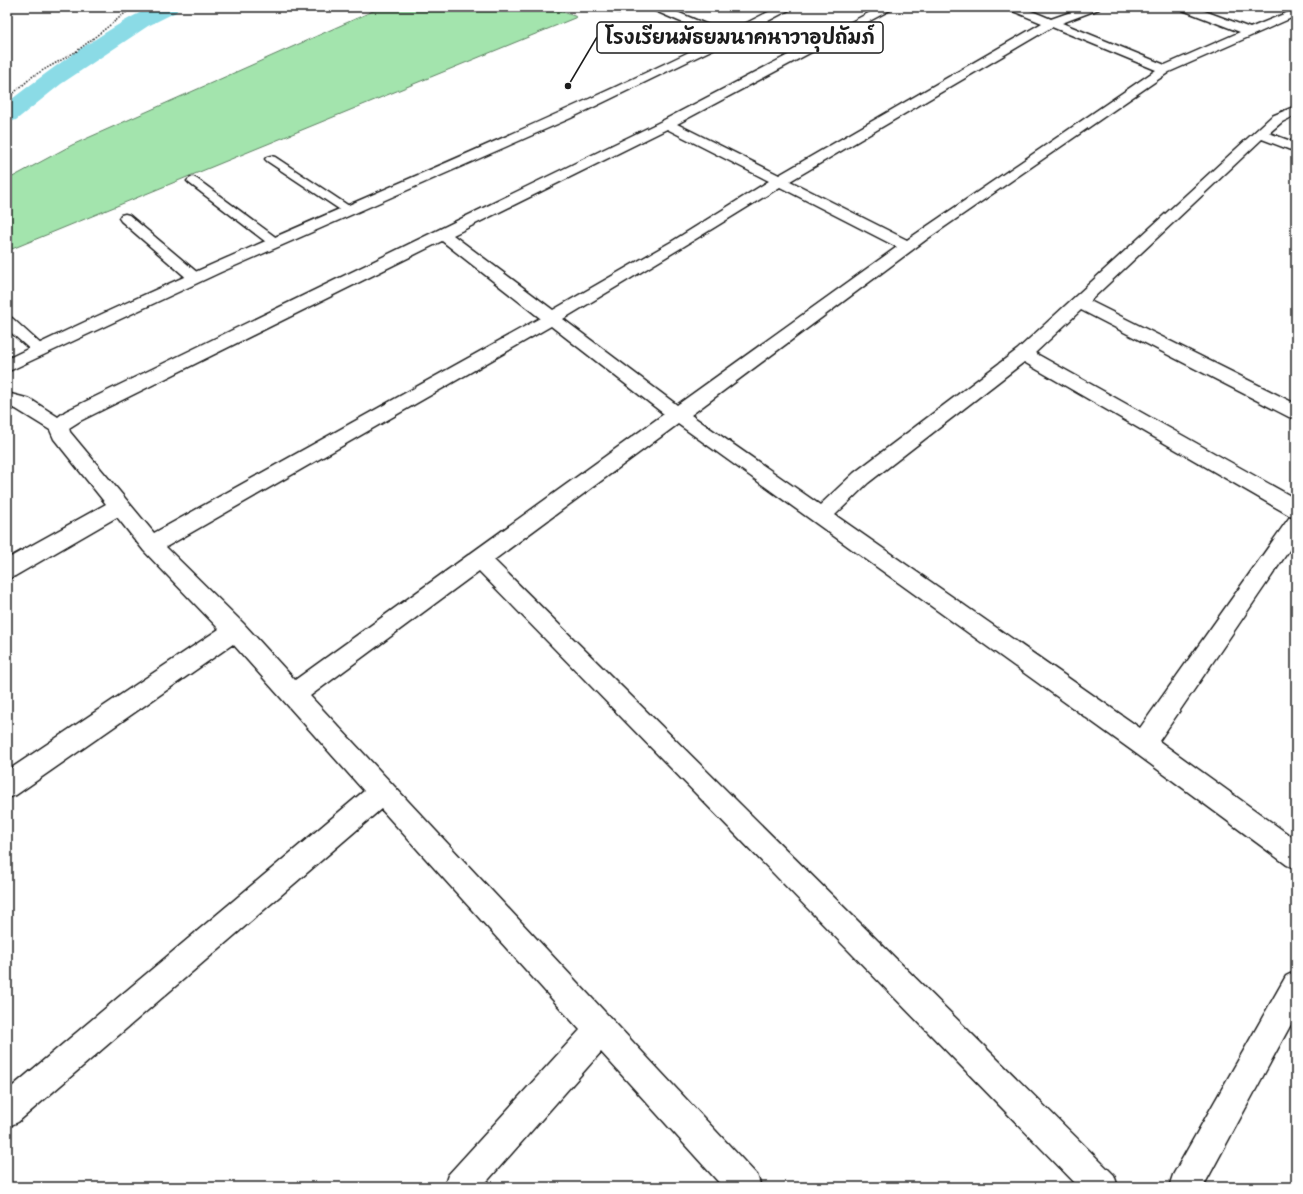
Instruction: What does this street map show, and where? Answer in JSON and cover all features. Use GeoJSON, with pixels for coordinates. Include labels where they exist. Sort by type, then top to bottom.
{"type":"FeatureCollection","features":[{"type":"Feature","properties":{"kind":"street"},"geometry":{"type":"LineString","coordinates":[[606,7],[619,9],[632,7]]}},
{"type":"Feature","properties":{"kind":"street"},"geometry":{"type":"LineString","coordinates":[[655,7],[728,38]]}},
{"type":"Feature","properties":{"kind":"street"},"geometry":{"type":"LineString","coordinates":[[7,366],[194,277],[565,116],[728,38],[787,7]]}},
{"type":"Feature","properties":{"kind":"street"},"geometry":{"type":"LineString","coordinates":[[59,426],[73,416],[667,124],[888,7]]}},
{"type":"Feature","properties":{"kind":"street"},"geometry":{"type":"LineString","coordinates":[[1012,7],[1164,70]]}},
{"type":"Feature","properties":{"kind":"street"},"geometry":{"type":"LineString","coordinates":[[151,545],[552,318],[676,245],[779,181],[1051,23],[1096,7]]}},
{"type":"Feature","properties":{"kind":"street"},"geometry":{"type":"LineString","coordinates":[[1184,7],[1251,32]]}},
{"type":"Feature","properties":{"kind":"street"},"geometry":{"type":"LineString","coordinates":[[293,695],[908,246],[1164,70],[1296,12]]}},
{"type":"Feature","properties":{"kind":"street"},"geometry":{"type":"LineString","coordinates":[[822,515],[861,478],[1023,354],[1260,134],[1277,119],[1296,110]]}},
{"type":"Feature","properties":{"kind":"street"},"geometry":{"type":"LineString","coordinates":[[667,124],[908,246]]}},
{"type":"Feature","properties":{"kind":"street"},"geometry":{"type":"LineString","coordinates":[[1260,134],[1296,148]]}},
{"type":"Feature","properties":{"kind":"street"},"geometry":{"type":"LineString","coordinates":[[442,234],[678,415],[822,515],[1143,744],[1296,856]]}},
{"type":"Feature","properties":{"kind":"street"},"geometry":{"type":"LineString","coordinates":[[1078,302],[1296,412]]}},
{"type":"Feature","properties":{"kind":"street"},"geometry":{"type":"LineString","coordinates":[[1023,354],[1296,509]]}},
{"type":"Feature","properties":{"kind":"street"},"geometry":{"type":"LineString","coordinates":[[7,399],[23,404],[59,426],[61,434],[151,545],[235,630],[745,1187]]}},
{"type":"Feature","properties":{"kind":"street"},"geometry":{"type":"LineString","coordinates":[[7,570],[119,506]]}},
{"type":"Feature","properties":{"kind":"street"},"geometry":{"type":"LineString","coordinates":[[1143,744],[1296,524]]}},
{"type":"Feature","properties":{"kind":"street"},"geometry":{"type":"LineString","coordinates":[[480,559],[1102,1187]]}},
{"type":"Feature","properties":{"kind":"street"},"geometry":{"type":"LineString","coordinates":[[7,786],[235,630]]}},
{"type":"Feature","properties":{"kind":"street"},"geometry":{"type":"LineString","coordinates":[[7,1111],[382,792]]}},
{"type":"Feature","properties":{"kind":"street"},"geometry":{"type":"LineString","coordinates":[[1185,1187],[1296,986]]}},
{"type":"Feature","properties":{"kind":"street"},"geometry":{"type":"LineString","coordinates":[[460,1187],[601,1029]]}},
{"type":"Feature","properties":{"kind":"lane"},"geometry":{"type":"LineString","coordinates":[[271,159],[349,210]]}},
{"type":"Feature","properties":{"kind":"lane"},"geometry":{"type":"LineString","coordinates":[[193,181],[274,242]]}},
{"type":"Feature","properties":{"kind":"lane"},"geometry":{"type":"LineString","coordinates":[[125,218],[194,277]]}},
{"type":"Feature","properties":{"kind":"lane"},"geometry":{"type":"LineString","coordinates":[[7,321],[39,350]]}},
{"type":"Feature","properties":{"kind":"path"},"geometry":{"type":"LineString","coordinates":[[7,99],[33,76],[77,51],[133,7]]}},
{"type":"Feature","properties":{"kind":"green space"},"geometry":{"type":"Polygon","coordinates":[[[382,7],[550,7],[577,17],[7,251],[7,180],[72,145],[382,7]]]}},
{"type":"Feature","properties":{"kind":"waterway"},"geometry":{"type":"LineString","coordinates":[[7,115],[53,79],[140,21],[168,7]]}},
{"type":"Feature","properties":{"kind":"place","name":"โรงเรียนมัธยมนาคนาวาอุปถัมภ์"},"geometry":{"type":"Point","coordinates":[568,86]}}]}
